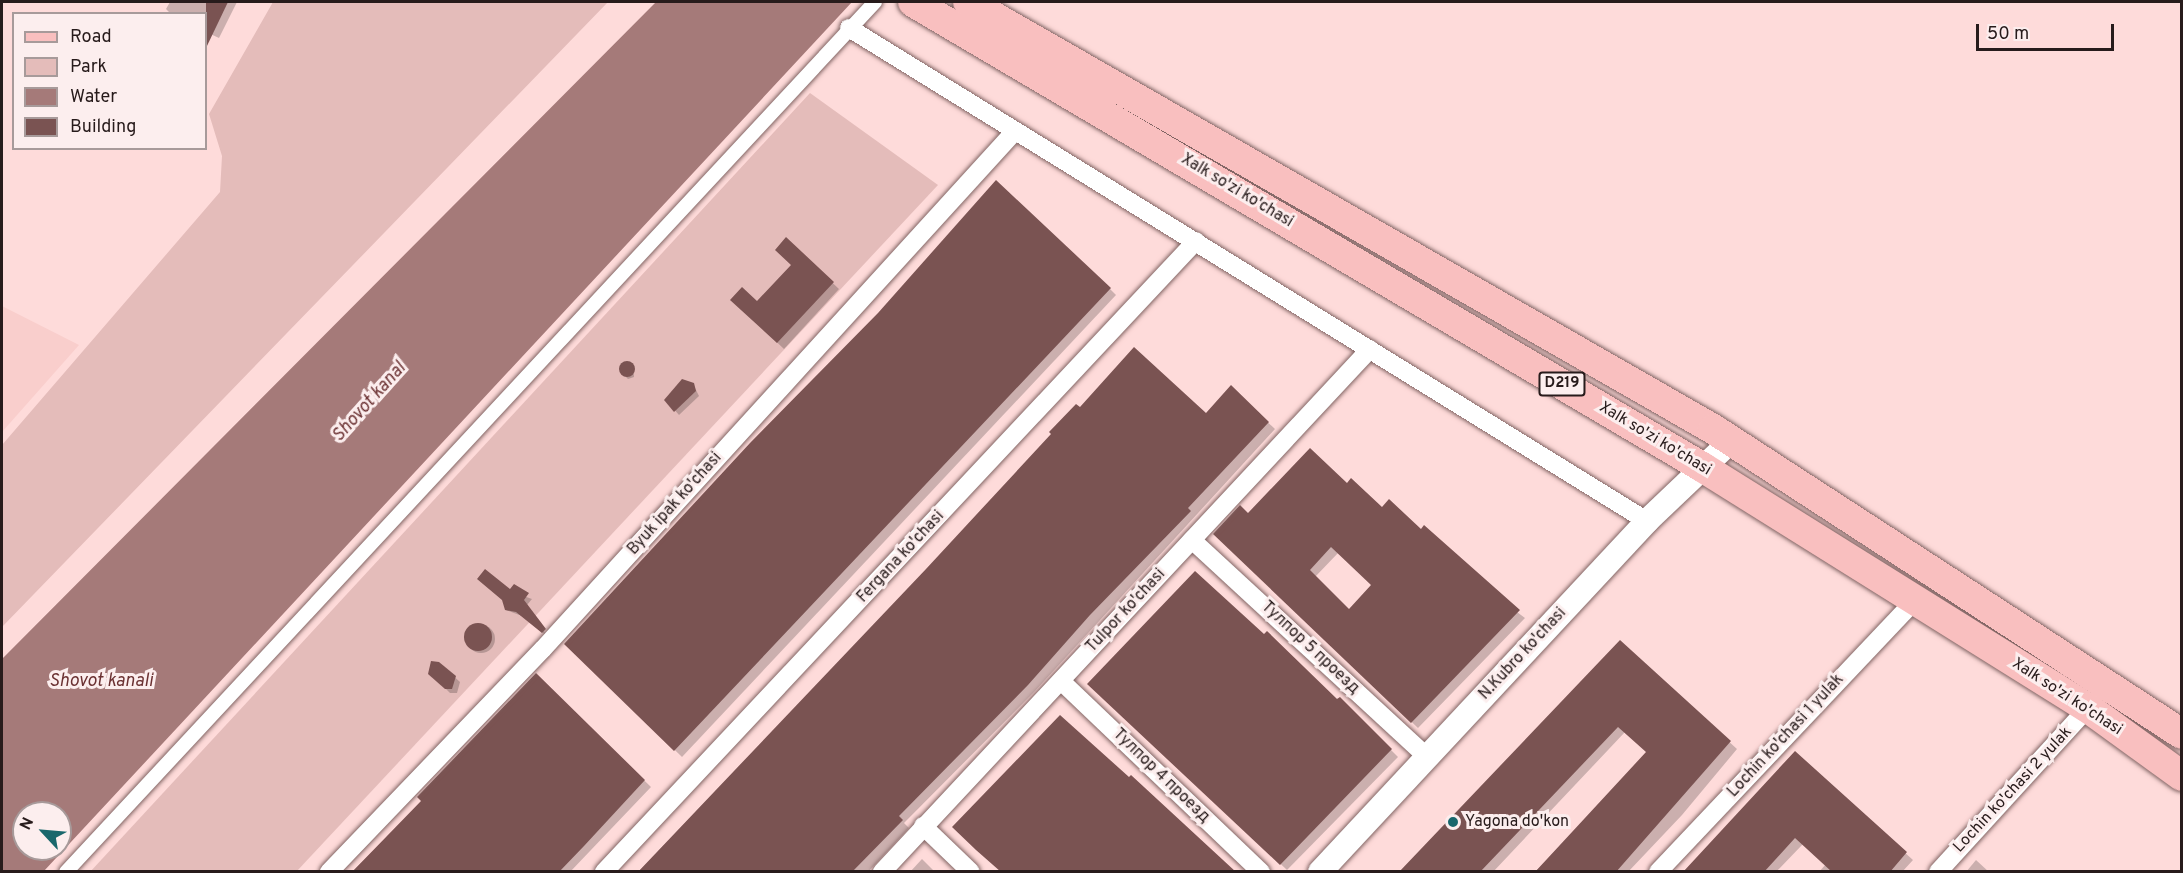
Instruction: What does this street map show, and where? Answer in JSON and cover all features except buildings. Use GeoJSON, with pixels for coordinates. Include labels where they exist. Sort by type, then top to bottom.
{"type":"FeatureCollection","features":[{"type":"Feature","properties":{"kind":"main road","name":"Xalk so'zi ko'chasi"},"geometry":{"type":"LineString","coordinates":[[968,2],[1731,441],[2181,734]]}},
{"type":"Feature","properties":{"kind":"main road","name":"Xalk so'zi ko'chasi"},"geometry":{"type":"LineString","coordinates":[[921,7],[1702,467],[2088,708],[2181,776]]}},
{"type":"Feature","properties":{"kind":"street"},"geometry":{"type":"LineString","coordinates":[[66,872],[875,2]]}},
{"type":"Feature","properties":{"kind":"street"},"geometry":{"type":"LineString","coordinates":[[849,28],[1647,521]]}},
{"type":"Feature","properties":{"kind":"street","name":"Byuk ipak ko'chasi"},"geometry":{"type":"LineString","coordinates":[[329,872],[543,649],[1015,131]]}},
{"type":"Feature","properties":{"kind":"street","name":"Fergana ko'chasi"},"geometry":{"type":"LineString","coordinates":[[604,872],[1196,241]]}},
{"type":"Feature","properties":{"kind":"street","name":"Tulpor ko'chasi"},"geometry":{"type":"LineString","coordinates":[[882,872],[1370,349]]}},
{"type":"Feature","properties":{"kind":"street","name":"N.Kubro ko'chasi"},"geometry":{"type":"LineString","coordinates":[[1320,872],[1647,521],[1731,441]]}},
{"type":"Feature","properties":{"kind":"street","name":"Тулпор 5 проезд"},"geometry":{"type":"LineString","coordinates":[[1192,540],[1427,757]]}},
{"type":"Feature","properties":{"kind":"street","name":"Lochin ko'chasi 1 yulak"},"geometry":{"type":"LineString","coordinates":[[1658,872],[1915,600]]}},
{"type":"Feature","properties":{"kind":"street","name":"Тулпор 4 проезд"},"geometry":{"type":"LineString","coordinates":[[1061,681],[1261,872]]}},
{"type":"Feature","properties":{"kind":"street","name":"Lochin ko'chasi 2 yulak"},"geometry":{"type":"LineString","coordinates":[[1938,872],[2088,708]]}},
{"type":"Feature","properties":{"kind":"street"},"geometry":{"type":"LineString","coordinates":[[923,826],[971,872]]}},
{"type":"Feature","properties":{"kind":"shaded area"},"geometry":{"type":"Polygon","coordinates":[[[2,306],[79,345],[2,432],[2,306]]]}},
{"type":"Feature","properties":{"kind":"green space"},"geometry":{"type":"Polygon","coordinates":[[[273,2],[608,2],[2,627],[2,445],[220,192],[222,156],[209,114],[273,2]]]}},
{"type":"Feature","properties":{"kind":"green space"},"geometry":{"type":"Polygon","coordinates":[[[810,93],[938,185],[297,871],[90,872],[810,93]]]}},
{"type":"Feature","properties":{"kind":"water","name":"Shovot kanali"},"geometry":{"type":"Polygon","coordinates":[[[656,2],[852,2],[72,841],[72,801],[12,801],[12,861],[53,861],[44,871],[2,871],[2,659],[656,2]]]}},
{"type":"Feature","properties":{"kind":"place","name":"Yagona do'kon"},"geometry":{"type":"Point","coordinates":[1453,822]}},
{"type":"Feature","properties":{"kind":"water label","name":"Shovot kanal"},"geometry":{"type":"Point","coordinates":[370,403]}}]}
